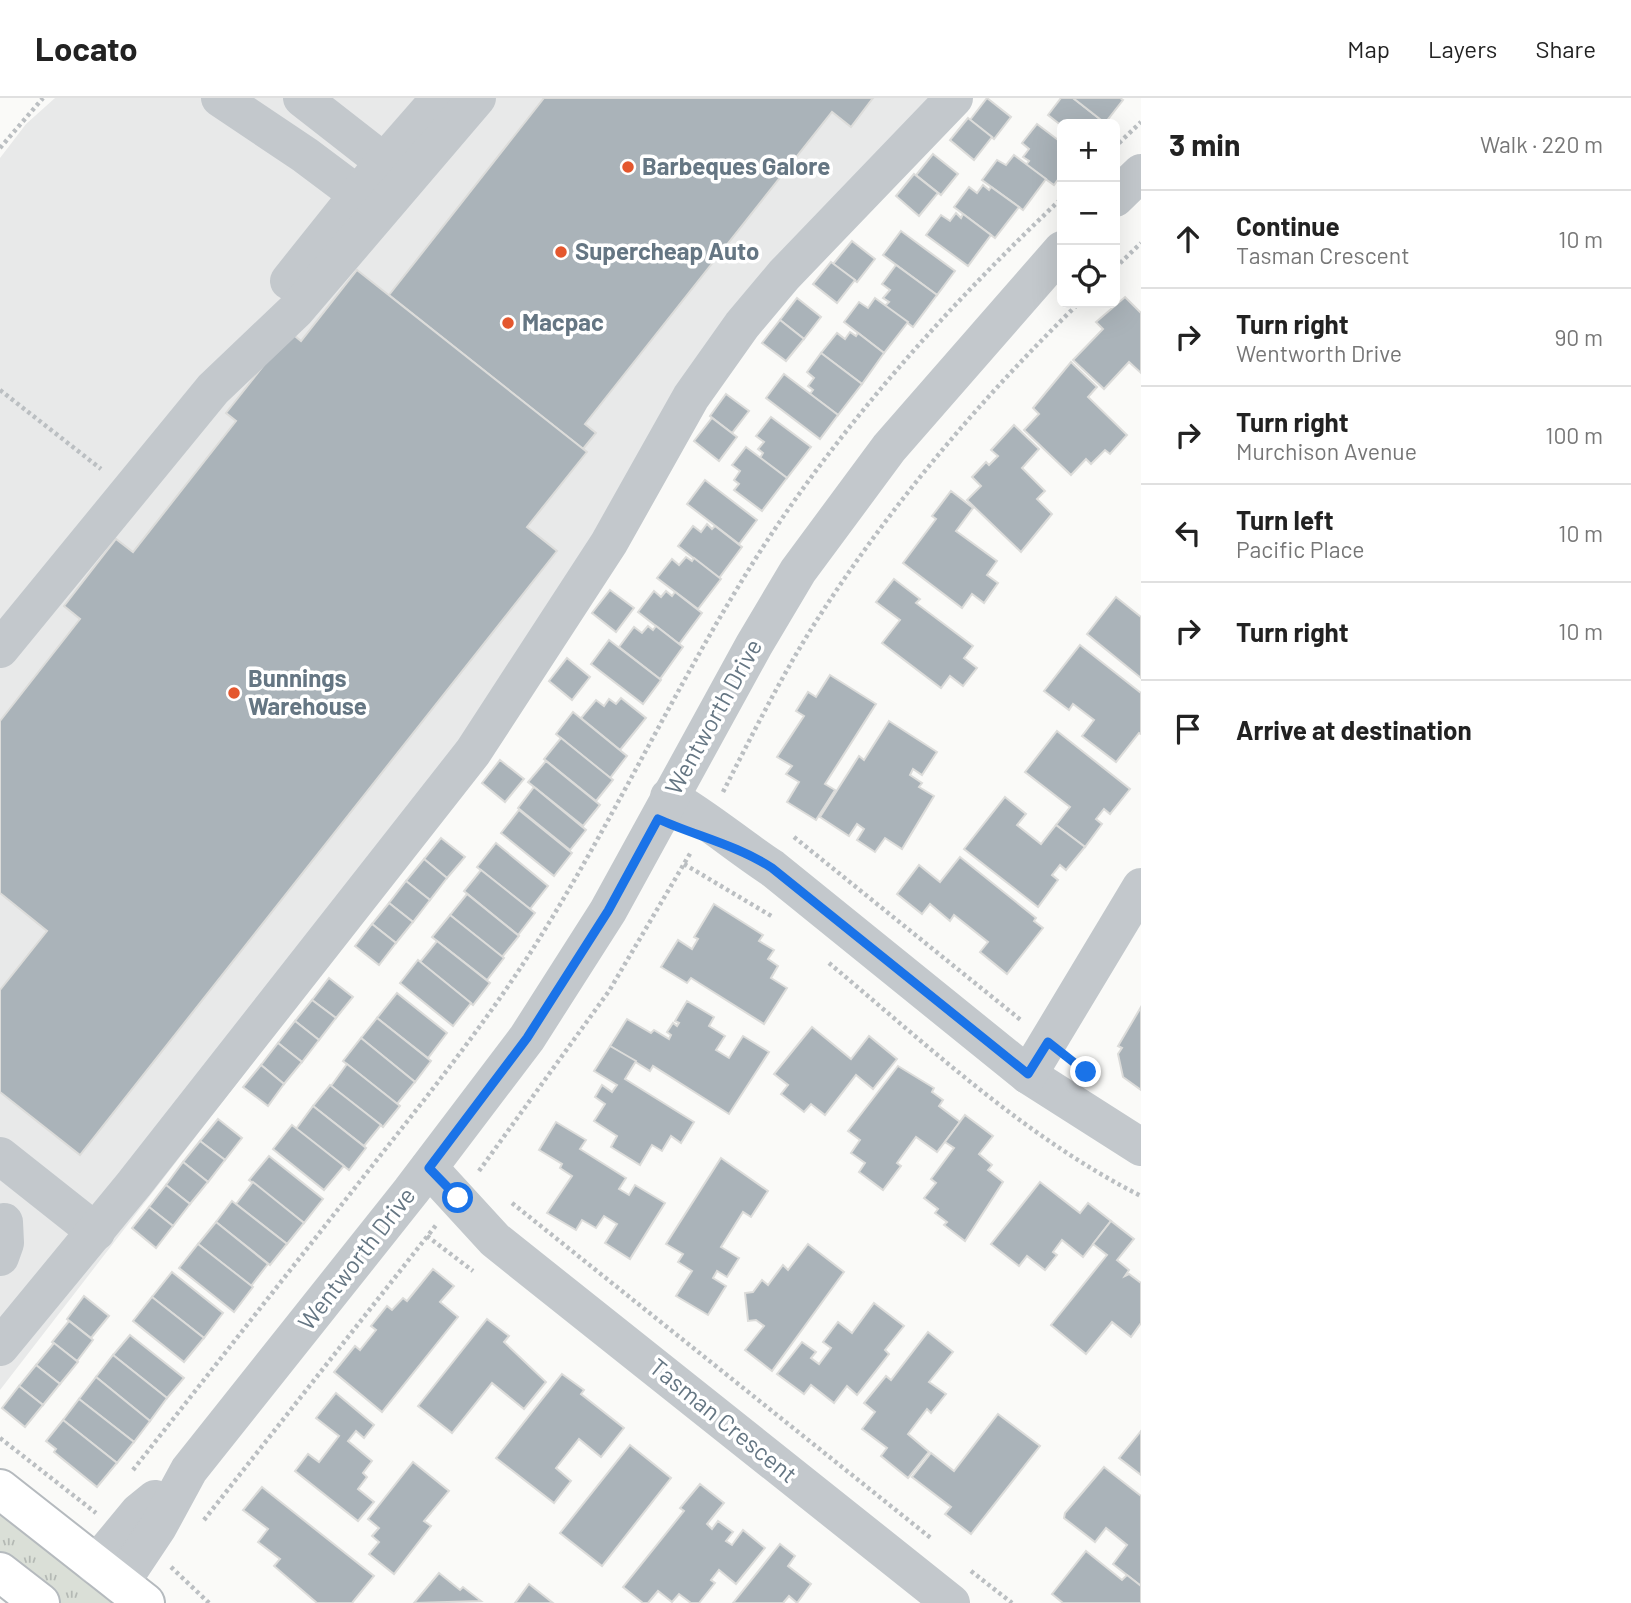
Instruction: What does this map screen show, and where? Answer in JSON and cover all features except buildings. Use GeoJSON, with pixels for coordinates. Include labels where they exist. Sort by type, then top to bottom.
{"type":"FeatureCollection","features":[{"type":"Feature","properties":{"kind":"main road"},"geometry":{"type":"LineString","coordinates":[[0,1489],[120,1584]]}},
{"type":"Feature","properties":{"kind":"main road"},"geometry":{"type":"LineString","coordinates":[[0,1572],[40,1603]]}},
{"type":"Feature","properties":{"kind":"street"},"geometry":{"type":"LineString","coordinates":[[302,98],[377,185]]}},
{"type":"Feature","properties":{"kind":"street"},"geometry":{"type":"LineString","coordinates":[[0,649],[213,389],[296,310],[377,185],[440,98]]}},
{"type":"Feature","properties":{"kind":"street"},"geometry":{"type":"LineString","coordinates":[[377,185],[477,98]]}},
{"type":"Feature","properties":{"kind":"street"},"geometry":{"type":"LineString","coordinates":[[0,1347],[96,1232],[473,752],[614,535],[680,416],[722,350],[784,275],[954,98]]}},
{"type":"Feature","properties":{"kind":"street"},"geometry":{"type":"LineString","coordinates":[[220,99],[305,155],[377,185]]}},
{"type":"Feature","properties":{"kind":"street"},"geometry":{"type":"LineString","coordinates":[[1120,193],[1141,173]]}},
{"type":"Feature","properties":{"kind":"street","name":"Wentworth Drive"},"geometry":{"type":"LineString","coordinates":[[120,1584],[158,1527],[189,1470],[420,1180],[527,1038],[608,911],[775,608],[823,536],[889,448],[1057,256]]}},
{"type":"Feature","properties":{"kind":"street"},"geometry":{"type":"LineString","coordinates":[[664,808],[699,837],[747,852],[794,885],[1028,1074],[1141,1147]]}},
{"type":"Feature","properties":{"kind":"street"},"geometry":{"type":"LineString","coordinates":[[1028,1074],[1141,887]]}},
{"type":"Feature","properties":{"kind":"street"},"geometry":{"type":"LineString","coordinates":[[0,1156],[96,1232]]}},
{"type":"Feature","properties":{"kind":"street","name":"Tasman Crescent"},"geometry":{"type":"LineString","coordinates":[[420,1180],[951,1603]]}},
{"type":"Feature","properties":{"kind":"street","name":"Wentworth Drive"},"geometry":{"type":"LineString","coordinates":[[120,1584],[108,1517],[139,1512],[189,1470]]}},
{"type":"Feature","properties":{"kind":"path"},"geometry":{"type":"LineString","coordinates":[[0,148],[43,98]]}},
{"type":"Feature","properties":{"kind":"path"},"geometry":{"type":"LineString","coordinates":[[1120,142],[1141,122]]}},
{"type":"Feature","properties":{"kind":"path"},"geometry":{"type":"LineString","coordinates":[[131,1472],[473,1037],[532,949],[593,849],[709,635],[765,544],[836,446],[966,295],[1057,203]]}},
{"type":"Feature","properties":{"kind":"path"},"geometry":{"type":"LineString","coordinates":[[1120,263],[1141,243]]}},
{"type":"Feature","properties":{"kind":"path"},"geometry":{"type":"LineString","coordinates":[[0,390],[108,475]]}},
{"type":"Feature","properties":{"kind":"path"},"geometry":{"type":"LineString","coordinates":[[722,794],[732,799]]}},
{"type":"Feature","properties":{"kind":"path"},"geometry":{"type":"LineString","coordinates":[[792,836],[1048,1042]]}},
{"type":"Feature","properties":{"kind":"path"},"geometry":{"type":"LineString","coordinates":[[508,1200],[937,1543]]}},
{"type":"Feature","properties":{"kind":"path"},"geometry":{"type":"LineString","coordinates":[[0,1438],[108,1517]]}},
{"type":"Feature","properties":{"kind":"path"},"geometry":{"type":"LineString","coordinates":[[969,1569],[1012,1603]]}},
{"type":"Feature","properties":{"kind":"shaded area"},"geometry":{"type":"Polygon","coordinates":[[[55,98],[973,98],[839,239],[754,336],[332,960],[0,1390],[0,158],[26,124],[55,98]]]}},
{"type":"Feature","properties":{"kind":"green space"},"geometry":{"type":"Polygon","coordinates":[[[0,1511],[117,1603],[55,1603],[0,1560],[0,1511]]]}},
{"type":"Feature","properties":{"kind":"place","name":"Barbeques Galore"},"geometry":{"type":"Point","coordinates":[628,167]}},
{"type":"Feature","properties":{"kind":"place","name":"Supercheap Auto"},"geometry":{"type":"Point","coordinates":[561,252]}},
{"type":"Feature","properties":{"kind":"place","name":"Macpac"},"geometry":{"type":"Point","coordinates":[508,323]}},
{"type":"Feature","properties":{"kind":"place","name":"Bunnings Warehouse"},"geometry":{"type":"Point","coordinates":[234,693]}},
{"type":"Feature","properties":{"kind":"route"},"geometry":{"type":"LineString","coordinates":[[458,1198],[429,1168],[527,1038],[608,911],[658,819],[699,837],[747,852],[772,868],[1028,1074],[1048,1042],[1086,1072]]}}]}
